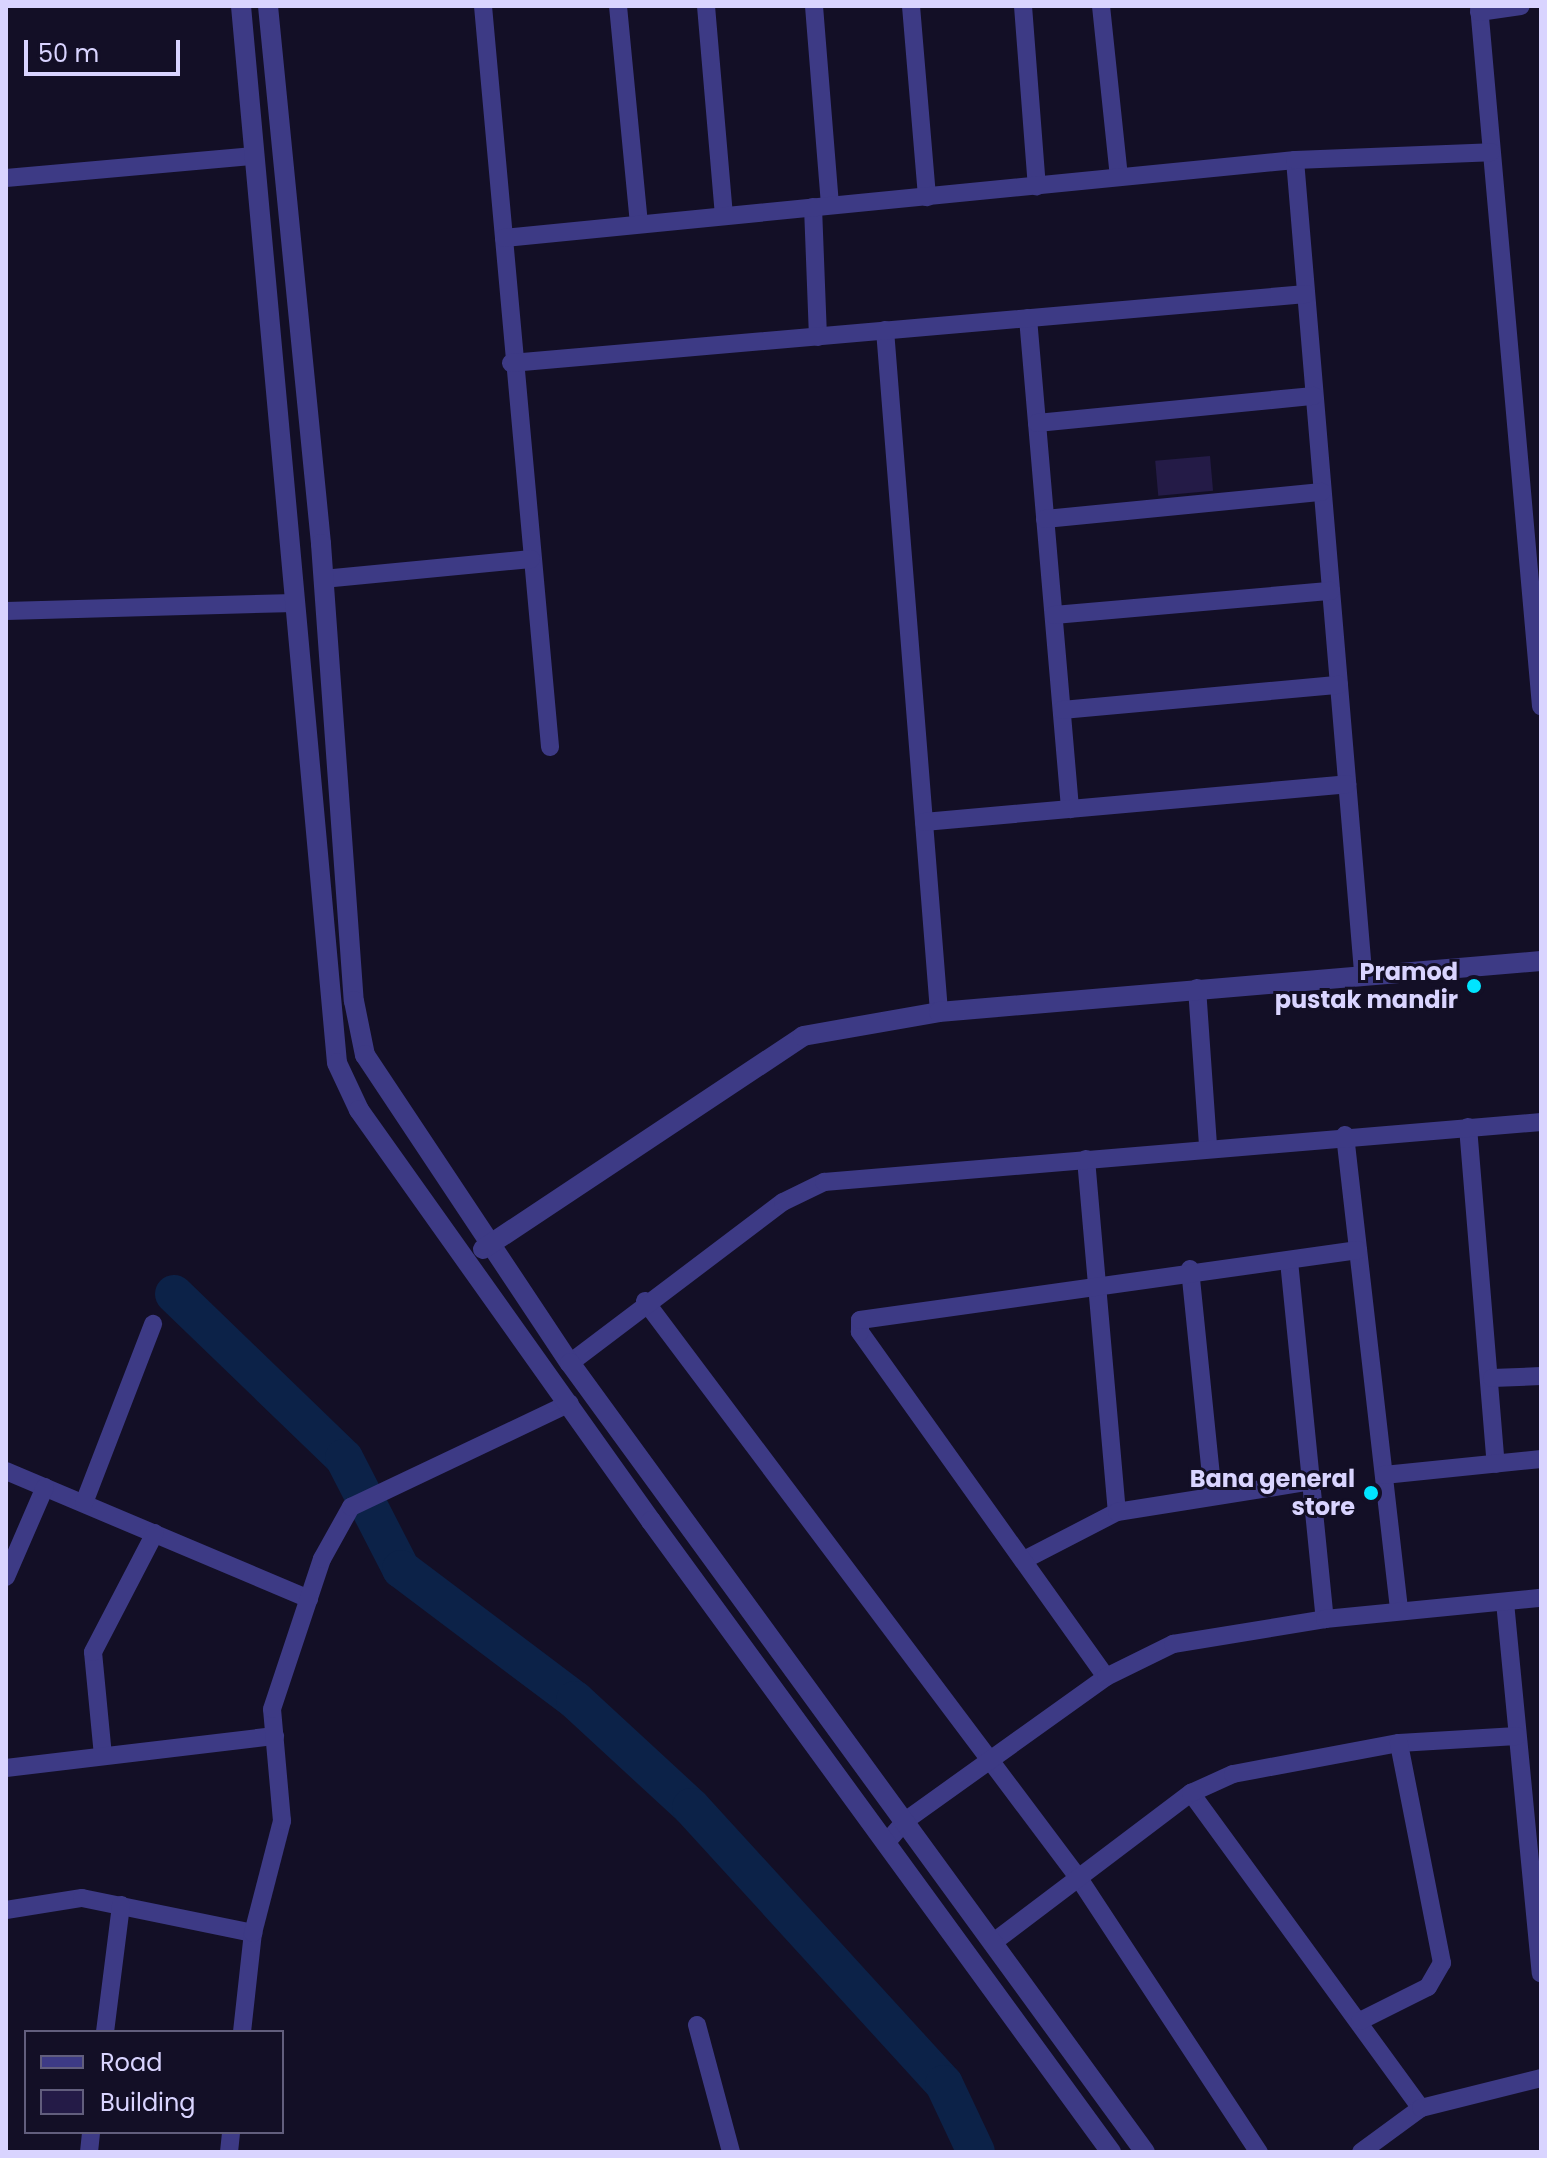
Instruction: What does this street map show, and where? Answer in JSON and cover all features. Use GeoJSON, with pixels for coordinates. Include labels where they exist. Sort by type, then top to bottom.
{"type":"FeatureCollection","features":[{"type":"Feature","properties":{"kind":"street"},"geometry":{"type":"LineString","coordinates":[[241,6],[337,1063],[359,1110],[1111,2152]]}},
{"type":"Feature","properties":{"kind":"street"},"geometry":{"type":"LineString","coordinates":[[268,6],[323,579],[354,1001],[365,1055],[570,1363],[995,1941],[1145,2152]]}},
{"type":"Feature","properties":{"kind":"street"},"geometry":{"type":"LineString","coordinates":[[483,6],[504,238],[511,363],[550,747]]}},
{"type":"Feature","properties":{"kind":"street"},"geometry":{"type":"LineString","coordinates":[[618,6],[639,223]]}},
{"type":"Feature","properties":{"kind":"street"},"geometry":{"type":"LineString","coordinates":[[706,6],[724,215]]}},
{"type":"Feature","properties":{"kind":"street"},"geometry":{"type":"LineString","coordinates":[[814,6],[822,205],[818,337]]}},
{"type":"Feature","properties":{"kind":"street"},"geometry":{"type":"LineString","coordinates":[[911,6],[927,197]]}},
{"type":"Feature","properties":{"kind":"street"},"geometry":{"type":"LineString","coordinates":[[1023,6],[1037,186]]}},
{"type":"Feature","properties":{"kind":"street"},"geometry":{"type":"LineString","coordinates":[[1101,6],[1119,177]]}},
{"type":"Feature","properties":{"kind":"street"},"geometry":{"type":"LineString","coordinates":[[1521,6],[1479,9],[1541,706]]}},
{"type":"Feature","properties":{"kind":"street"},"geometry":{"type":"LineString","coordinates":[[504,238],[1295,160],[1491,152]]}},
{"type":"Feature","properties":{"kind":"street"},"geometry":{"type":"LineString","coordinates":[[6,178],[254,156]]}},
{"type":"Feature","properties":{"kind":"street"},"geometry":{"type":"LineString","coordinates":[[1295,160],[1363,972]]}},
{"type":"Feature","properties":{"kind":"street"},"geometry":{"type":"LineString","coordinates":[[511,363],[1306,294]]}},
{"type":"Feature","properties":{"kind":"street"},"geometry":{"type":"LineString","coordinates":[[1028,318],[1070,809]]}},
{"type":"Feature","properties":{"kind":"street"},"geometry":{"type":"LineString","coordinates":[[885,330],[939,1012]]}},
{"type":"Feature","properties":{"kind":"street"},"geometry":{"type":"LineString","coordinates":[[1037,423],[1314,396]]}},
{"type":"Feature","properties":{"kind":"street"},"geometry":{"type":"LineString","coordinates":[[1045,519],[1322,492]]}},
{"type":"Feature","properties":{"kind":"street"},"geometry":{"type":"LineString","coordinates":[[323,579],[531,559]]}},
{"type":"Feature","properties":{"kind":"street"},"geometry":{"type":"LineString","coordinates":[[1054,615],[1331,591]]}},
{"type":"Feature","properties":{"kind":"street"},"geometry":{"type":"LineString","coordinates":[[6,611],[295,603]]}},
{"type":"Feature","properties":{"kind":"street"},"geometry":{"type":"LineString","coordinates":[[1062,710],[1339,685]]}},
{"type":"Feature","properties":{"kind":"street"},"geometry":{"type":"LineString","coordinates":[[924,822],[1347,784]]}},
{"type":"Feature","properties":{"kind":"street"},"geometry":{"type":"LineString","coordinates":[[469,1264],[490,1242],[776,1049],[803,1036],[939,1012],[1363,972],[1541,961]]}},
{"type":"Feature","properties":{"kind":"street"},"geometry":{"type":"LineString","coordinates":[[1197,988],[1208,1146]]}},
{"type":"Feature","properties":{"kind":"street"},"geometry":{"type":"LineString","coordinates":[[570,1363],[645,1301],[783,1202],[824,1182],[1208,1146],[1541,1122]]}},
{"type":"Feature","properties":{"kind":"street"},"geometry":{"type":"LineString","coordinates":[[1468,1127],[1492,1378],[1496,1464]]}},
{"type":"Feature","properties":{"kind":"street"},"geometry":{"type":"LineString","coordinates":[[1345,1135],[1399,1610]]}},
{"type":"Feature","properties":{"kind":"street"},"geometry":{"type":"LineString","coordinates":[[1086,1159],[1093,1285],[1117,1512]]}},
{"type":"Feature","properties":{"kind":"street"},"geometry":{"type":"LineString","coordinates":[[1106,1677],[860,1332],[860,1320],[1190,1269],[1289,1261],[1358,1250]]}},
{"type":"Feature","properties":{"kind":"street"},"geometry":{"type":"LineString","coordinates":[[1289,1261],[1307,1482],[1325,1619]]}},
{"type":"Feature","properties":{"kind":"street"},"geometry":{"type":"LineString","coordinates":[[1190,1269],[1213,1496]]}},
{"type":"Feature","properties":{"kind":"street"},"geometry":{"type":"LineString","coordinates":[[645,1301],[1080,1880],[1259,2152]]}},
{"type":"Feature","properties":{"kind":"street"},"geometry":{"type":"LineString","coordinates":[[84,1503],[153,1324]]}},
{"type":"Feature","properties":{"kind":"street"},"geometry":{"type":"LineString","coordinates":[[1492,1378],[1541,1376]]}},
{"type":"Feature","properties":{"kind":"street"},"geometry":{"type":"LineString","coordinates":[[242,2030],[253,1933],[267,1893],[282,1821],[272,1709],[309,1599],[351,1507],[570,1403]]}},
{"type":"Feature","properties":{"kind":"street"},"geometry":{"type":"LineString","coordinates":[[1384,1475],[1541,1459]]}},
{"type":"Feature","properties":{"kind":"street"},"geometry":{"type":"LineString","coordinates":[[6,1471],[309,1599]]}},
{"type":"Feature","properties":{"kind":"street"},"geometry":{"type":"LineString","coordinates":[[1024,1560],[1117,1512],[1307,1482]]}},
{"type":"Feature","properties":{"kind":"street"},"geometry":{"type":"LineString","coordinates":[[6,1577],[45,1487]]}},
{"type":"Feature","properties":{"kind":"street"},"geometry":{"type":"LineString","coordinates":[[103,1756],[93,1652],[155,1533]]}},
{"type":"Feature","properties":{"kind":"street"},"geometry":{"type":"LineString","coordinates":[[886,1843],[905,1821],[992,1762],[1106,1677],[1173,1644],[1325,1619],[1541,1598]]}},
{"type":"Feature","properties":{"kind":"street"},"geometry":{"type":"LineString","coordinates":[[1505,1602],[1541,1973]]}},
{"type":"Feature","properties":{"kind":"street"},"geometry":{"type":"LineString","coordinates":[[6,1768],[275,1736]]}},
{"type":"Feature","properties":{"kind":"street"},"geometry":{"type":"LineString","coordinates":[[995,1941],[1080,1880],[1191,1793],[1233,1774],[1399,1743],[1517,1736]]}},
{"type":"Feature","properties":{"kind":"street"},"geometry":{"type":"LineString","coordinates":[[1360,2021],[1428,1987],[1442,1963],[1399,1743]]}},
{"type":"Feature","properties":{"kind":"street"},"geometry":{"type":"LineString","coordinates":[[1191,1793],[1421,2108]]}},
{"type":"Feature","properties":{"kind":"street"},"geometry":{"type":"LineString","coordinates":[[6,1910],[40,1899],[121,1905],[253,1933]]}},
{"type":"Feature","properties":{"kind":"street"},"geometry":{"type":"LineString","coordinates":[[105,2030],[121,1905]]}},
{"type":"Feature","properties":{"kind":"street"},"geometry":{"type":"LineString","coordinates":[[697,2025],[731,2152]]}},
{"type":"Feature","properties":{"kind":"street"},"geometry":{"type":"LineString","coordinates":[[1361,2152],[1421,2108],[1541,2078]]}},
{"type":"Feature","properties":{"kind":"building"},"geometry":{"type":"Polygon","coordinates":[[[1210,456],[1213,491],[1158,496],[1155,461],[1210,456]]]}},
{"type":"Feature","properties":{"kind":"waterway"},"geometry":{"type":"LineString","coordinates":[[174,1294],[344,1458],[401,1569],[575,1700],[691,1807],[944,2084],[976,2152]]}},
{"type":"Feature","properties":{"kind":"place","name":"Pramod pustak mandir"},"geometry":{"type":"Point","coordinates":[1474,986]}},
{"type":"Feature","properties":{"kind":"place","name":"Bana general store"},"geometry":{"type":"Point","coordinates":[1371,1493]}}]}
